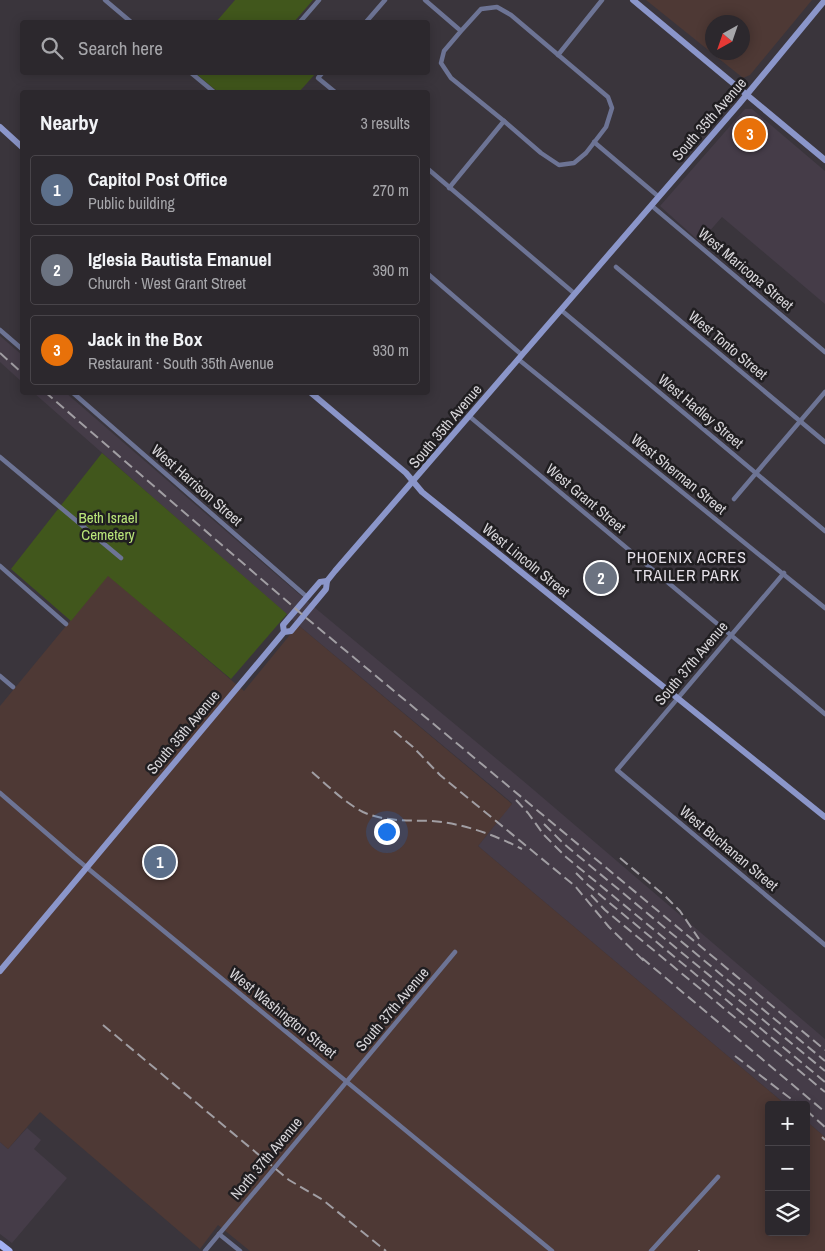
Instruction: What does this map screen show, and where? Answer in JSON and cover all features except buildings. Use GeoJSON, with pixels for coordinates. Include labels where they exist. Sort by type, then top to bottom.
{"type":"FeatureCollection","features":[{"type":"Feature","properties":{"kind":"main road"},"geometry":{"type":"LineString","coordinates":[[633,0],[825,160]]}},
{"type":"Feature","properties":{"kind":"main road","name":"South 35th Avenue"},"geometry":{"type":"LineString","coordinates":[[0,971],[284,632],[291,631],[321,596],[326,589],[327,581],[652,206],[825,0]]}},
{"type":"Feature","properties":{"kind":"main road"},"geometry":{"type":"LineString","coordinates":[[0,127],[20,145]]}},
{"type":"Feature","properties":{"kind":"main road","name":"West Lincoln Street"},"geometry":{"type":"LineString","coordinates":[[314,395],[406,473],[422,492],[825,817]]}},
{"type":"Feature","properties":{"kind":"main road"},"geometry":{"type":"LineString","coordinates":[[284,632],[283,625],[320,582],[327,581]]}},
{"type":"Feature","properties":{"kind":"main road"},"geometry":{"type":"LineString","coordinates":[[0,1244],[9,1251]]}},
{"type":"Feature","properties":{"kind":"street"},"geometry":{"type":"LineString","coordinates":[[105,0],[129,20]]}},
{"type":"Feature","properties":{"kind":"street"},"geometry":{"type":"LineString","coordinates":[[302,20],[320,0]]}},
{"type":"Feature","properties":{"kind":"street"},"geometry":{"type":"LineString","coordinates":[[368,20],[385,0]]}},
{"type":"Feature","properties":{"kind":"street"},"geometry":{"type":"LineString","coordinates":[[425,0],[462,31]]}},
{"type":"Feature","properties":{"kind":"street"},"geometry":{"type":"LineString","coordinates":[[558,55],[602,0]]}},
{"type":"Feature","properties":{"kind":"street"},"geometry":{"type":"LineString","coordinates":[[497,7],[511,15],[608,97],[612,108],[606,127],[586,153],[574,163],[559,165],[541,153],[451,78],[441,64],[444,51],[462,31],[481,9],[497,7]]}},
{"type":"Feature","properties":{"kind":"street"},"geometry":{"type":"LineString","coordinates":[[194,75],[212,90]]}},
{"type":"Feature","properties":{"kind":"street"},"geometry":{"type":"LineString","coordinates":[[320,75],[318,78],[333,90]]}},
{"type":"Feature","properties":{"kind":"street"},"geometry":{"type":"LineString","coordinates":[[450,188],[504,121]]}},
{"type":"Feature","properties":{"kind":"street"},"geometry":{"type":"LineString","coordinates":[[594,142],[659,197]]}},
{"type":"Feature","properties":{"kind":"street"},"geometry":{"type":"LineString","coordinates":[[430,172],[575,294]]}},
{"type":"Feature","properties":{"kind":"street","name":"West Maricopa Street"},"geometry":{"type":"LineString","coordinates":[[652,206],[825,352]]}},
{"type":"Feature","properties":{"kind":"street","name":"West Tonto Street"},"geometry":{"type":"LineString","coordinates":[[616,267],[825,442]]}},
{"type":"Feature","properties":{"kind":"street","name":"West Sherman Street"},"geometry":{"type":"LineString","coordinates":[[430,276],[520,357],[825,608]]}},
{"type":"Feature","properties":{"kind":"street","name":"West Hadley Street"},"geometry":{"type":"LineString","coordinates":[[561,310],[825,531]]}},
{"type":"Feature","properties":{"kind":"street"},"geometry":{"type":"LineString","coordinates":[[0,330],[20,348]]}},
{"type":"Feature","properties":{"kind":"street"},"geometry":{"type":"LineString","coordinates":[[734,498],[825,392]]}},
{"type":"Feature","properties":{"kind":"street","name":"West Harrison Street"},"geometry":{"type":"LineString","coordinates":[[75,395],[307,597]]}},
{"type":"Feature","properties":{"kind":"street","name":"West Grant Street"},"geometry":{"type":"LineString","coordinates":[[469,416],[825,714]]}},
{"type":"Feature","properties":{"kind":"street"},"geometry":{"type":"LineString","coordinates":[[0,457],[121,558]]}},
{"type":"Feature","properties":{"kind":"street"},"geometry":{"type":"LineString","coordinates":[[0,566],[66,624]]}},
{"type":"Feature","properties":{"kind":"street","name":"South 37th Avenue"},"geometry":{"type":"LineString","coordinates":[[617,770],[784,573]]}},
{"type":"Feature","properties":{"kind":"street"},"geometry":{"type":"LineString","coordinates":[[0,676],[13,687]]}},
{"type":"Feature","properties":{"kind":"street","name":"West Buchanan Street"},"geometry":{"type":"LineString","coordinates":[[617,770],[825,945]]}},
{"type":"Feature","properties":{"kind":"street","name":"West Washington Street"},"geometry":{"type":"LineString","coordinates":[[0,793],[86,867],[552,1251]]}},
{"type":"Feature","properties":{"kind":"street","name":"South 37th Avenue"},"geometry":{"type":"LineString","coordinates":[[347,1082],[455,952]]}},
{"type":"Feature","properties":{"kind":"street","name":"North 37th Avenue"},"geometry":{"type":"LineString","coordinates":[[205,1251],[347,1082]]}},
{"type":"Feature","properties":{"kind":"street"},"geometry":{"type":"LineString","coordinates":[[651,1251],[718,1177]]}},
{"type":"Feature","properties":{"kind":"street"},"geometry":{"type":"LineString","coordinates":[[219,1234],[240,1251]]}},
{"type":"Feature","properties":{"kind":"shaded area"},"geometry":{"type":"Polygon","coordinates":[[[646,0],[812,0],[750,75],[743,78],[721,60],[750,60],[750,15],[705,15],[705,47],[646,0]]]}},
{"type":"Feature","properties":{"kind":"shaded area"},"geometry":{"type":"Polygon","coordinates":[[[745,109],[752,109],[825,171],[825,304],[722,217],[700,242],[660,206],[745,109]]]}},
{"type":"Feature","properties":{"kind":"shaded area"},"geometry":{"type":"Polygon","coordinates":[[[0,336],[20,353],[20,380],[0,362],[0,336]]]}},
{"type":"Feature","properties":{"kind":"shaded area"},"geometry":{"type":"Polygon","coordinates":[[[36,395],[68,395],[314,607],[528,785],[825,1039],[825,1137],[810,1124],[810,1101],[781,1101],[478,846],[512,803],[298,625],[36,395]]]}},
{"type":"Feature","properties":{"kind":"shaded area"},"geometry":{"type":"Polygon","coordinates":[[[108,575],[244,691],[298,625],[512,804],[478,846],[781,1101],[765,1101],[765,1236],[810,1236],[810,1124],[825,1137],[825,1251],[250,1251],[218,1225],[200,1249],[40,1112],[8,1149],[0,1142],[0,706],[108,575]]]}},
{"type":"Feature","properties":{"kind":"shaded area"},"geometry":{"type":"Polygon","coordinates":[[[27,1128],[41,1140],[34,1149],[67,1178],[12,1243],[0,1234],[0,1142],[8,1149],[27,1128]]]}},
{"type":"Feature","properties":{"kind":"green space"},"geometry":{"type":"Polygon","coordinates":[[[235,0],[313,0],[296,20],[218,20],[235,0]]]}},
{"type":"Feature","properties":{"kind":"green space"},"geometry":{"type":"Polygon","coordinates":[[[197,75],[314,75],[301,90],[216,90],[197,75]]]}},
{"type":"Feature","properties":{"kind":"green space","name":"Beth Israel Cemetery"},"geometry":{"type":"Polygon","coordinates":[[[102,453],[287,614],[231,679],[108,576],[71,621],[11,569],[102,453]]]}},
{"type":"Feature","properties":{"kind":"railway"},"geometry":{"type":"LineString","coordinates":[[0,353],[20,371]]}},
{"type":"Feature","properties":{"kind":"railway"},"geometry":{"type":"LineString","coordinates":[[48,395],[304,616],[825,1050]]}},
{"type":"Feature","properties":{"kind":"railway"},"geometry":{"type":"LineString","coordinates":[[394,731],[413,747],[440,775],[575,886],[609,927],[646,963]]}},
{"type":"Feature","properties":{"kind":"railway"},"geometry":{"type":"LineString","coordinates":[[312,772],[349,804],[371,815],[388,819],[454,824],[501,839],[522,849]]}},
{"type":"Feature","properties":{"kind":"railway"},"geometry":{"type":"LineString","coordinates":[[516,800],[544,835],[566,857],[825,1071]]}},
{"type":"Feature","properties":{"kind":"railway"},"geometry":{"type":"LineString","coordinates":[[544,824],[564,844],[825,1061]]}},
{"type":"Feature","properties":{"kind":"railway"},"geometry":{"type":"LineString","coordinates":[[620,858],[680,911],[699,939]]}},
{"type":"Feature","properties":{"kind":"railway"},"geometry":{"type":"LineString","coordinates":[[576,873],[825,1082]]}},
{"type":"Feature","properties":{"kind":"railway"},"geometry":{"type":"LineString","coordinates":[[591,895],[605,910],[825,1092]]}},
{"type":"Feature","properties":{"kind":"railway"},"geometry":{"type":"LineString","coordinates":[[642,958],[825,1112]]}},
{"type":"Feature","properties":{"kind":"railway"},"geometry":{"type":"LineString","coordinates":[[103,1025],[289,1180],[323,1200],[386,1251]]}},
{"type":"Feature","properties":{"kind":"railway"},"geometry":{"type":"LineString","coordinates":[[735,1056],[794,1101]]}},
{"type":"Feature","properties":{"kind":"railway"},"geometry":{"type":"LineString","coordinates":[[810,1114],[825,1127]]}},
{"type":"Feature","properties":{"kind":"railway"},"geometry":{"type":"LineString","coordinates":[[822,1137],[825,1140]]}},
{"type":"Feature","properties":{"kind":"place","name":"Jack in the Box"},"geometry":{"type":"Point","coordinates":[750,134]}},
{"type":"Feature","properties":{"kind":"place","name":"Iglesia Bautista Emanuel"},"geometry":{"type":"Point","coordinates":[601,578]}},
{"type":"Feature","properties":{"kind":"place","name":"Capitol Post Office"},"geometry":{"type":"Point","coordinates":[160,862]}},
{"type":"Feature","properties":{"kind":"district","name":"PHOENIX ACRES TRAILER PARK"},"geometry":{"type":"Point","coordinates":[687,566]}}]}
